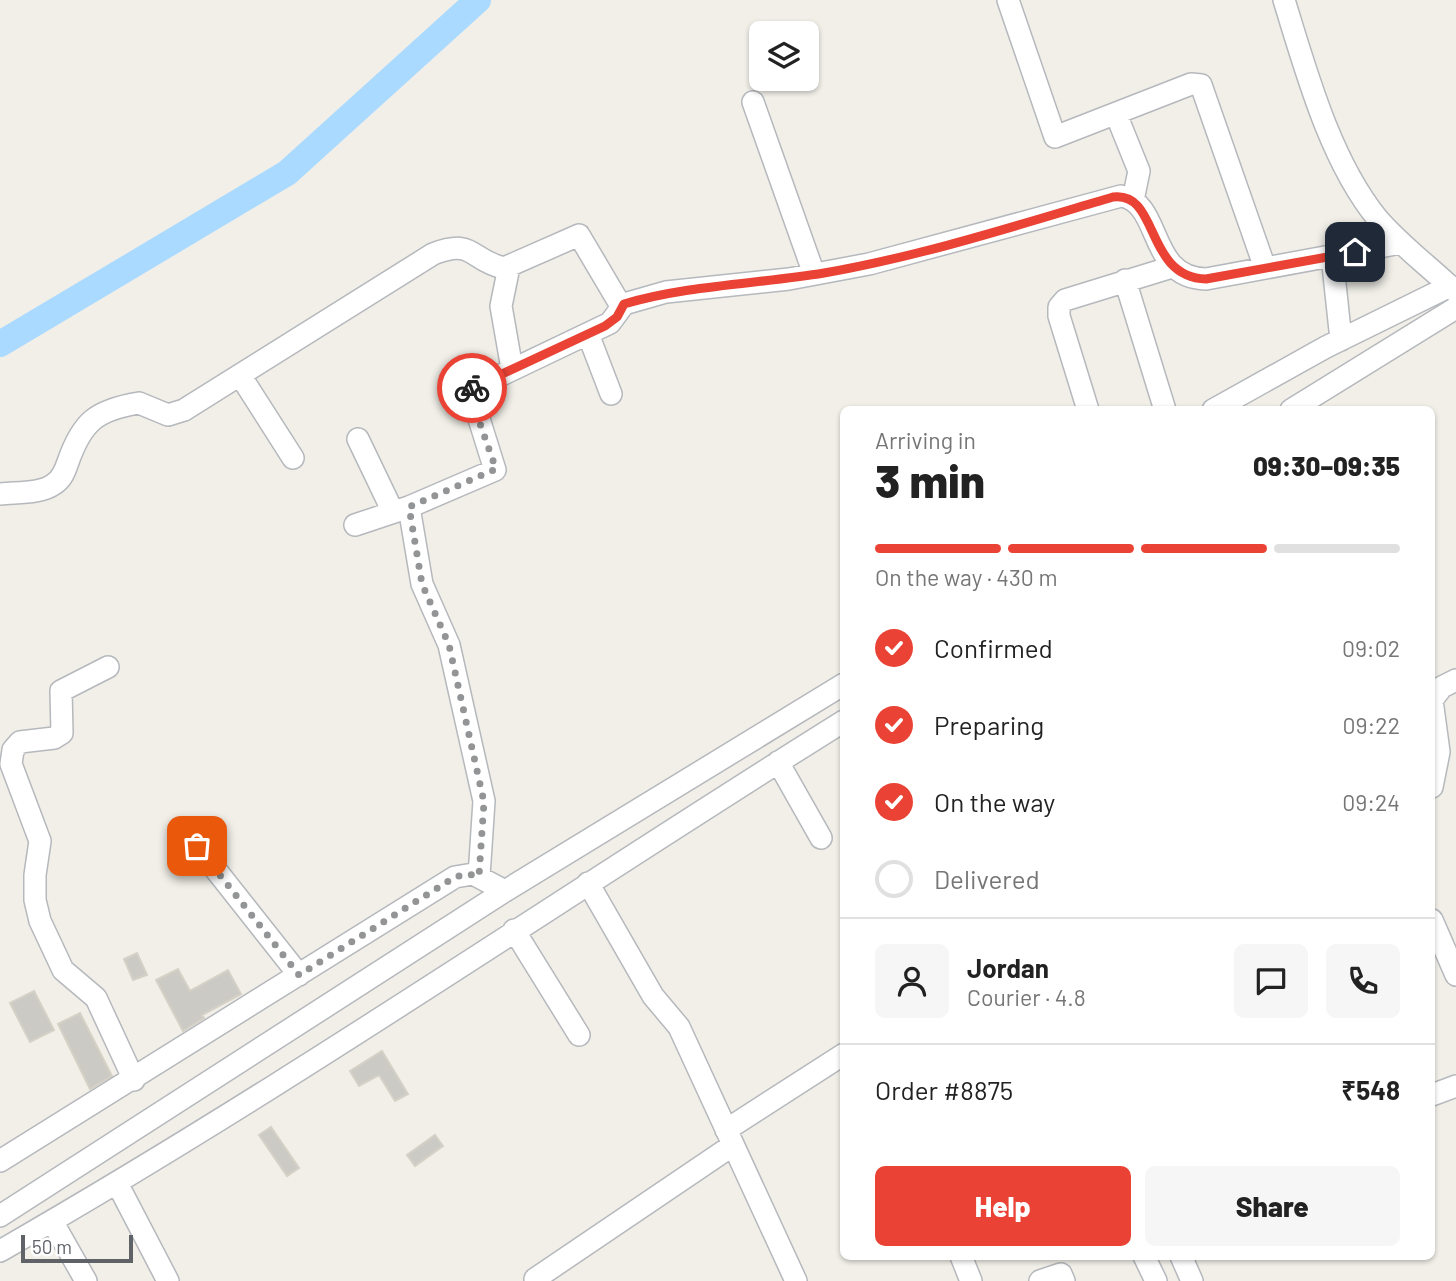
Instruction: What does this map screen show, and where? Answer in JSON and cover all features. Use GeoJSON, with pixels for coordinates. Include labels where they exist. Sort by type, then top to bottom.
{"type":"FeatureCollection","features":[{"type":"Feature","properties":{"kind":"street"},"geometry":{"type":"LineString","coordinates":[[1008,0],[1035,72],[1053,136],[1060,137],[1191,84],[1201,85],[1265,268]]}},
{"type":"Feature","properties":{"kind":"street"},"geometry":{"type":"LineString","coordinates":[[1220,406],[1341,340],[1453,289],[1401,243],[1354,185],[1307,74],[1284,0]]}},
{"type":"Feature","properties":{"kind":"street"},"geometry":{"type":"LineString","coordinates":[[753,102],[814,274]]}},
{"type":"Feature","properties":{"kind":"street"},"geometry":{"type":"LineString","coordinates":[[1116,114],[1139,171],[1133,200],[1172,267],[1186,277],[1206,279],[1401,243]]}},
{"type":"Feature","properties":{"kind":"street"},"geometry":{"type":"LineString","coordinates":[[355,525],[401,510],[495,470],[470,390],[614,320],[624,304],[666,292],[814,274],[982,235],[1113,197],[1133,200]]}},
{"type":"Feature","properties":{"kind":"street"},"geometry":{"type":"LineString","coordinates":[[0,494],[43,489],[56,483],[65,472],[78,433],[98,416],[139,402],[167,415],[178,414],[432,254],[462,247],[499,267],[509,267],[579,235],[618,301],[624,304]]}},
{"type":"Feature","properties":{"kind":"street"},"geometry":{"type":"LineString","coordinates":[[1332,256],[1341,340]]}},
{"type":"Feature","properties":{"kind":"street"},"geometry":{"type":"LineString","coordinates":[[509,267],[501,306],[512,369]]}},
{"type":"Feature","properties":{"kind":"street"},"geometry":{"type":"LineString","coordinates":[[1087,406],[1058,311],[1065,300],[1172,267]]}},
{"type":"Feature","properties":{"kind":"street"},"geometry":{"type":"LineString","coordinates":[[1125,280],[1164,406]]}},
{"type":"Feature","properties":{"kind":"street"},"geometry":{"type":"LineString","coordinates":[[1297,406],[1456,308]]}},
{"type":"Feature","properties":{"kind":"street"},"geometry":{"type":"LineString","coordinates":[[588,334],[611,394]]}},
{"type":"Feature","properties":{"kind":"street"},"geometry":{"type":"LineString","coordinates":[[240,375],[293,458]]}},
{"type":"Feature","properties":{"kind":"street"},"geometry":{"type":"LineString","coordinates":[[358,439],[401,510],[422,584],[449,645],[484,802],[479,876]]}},
{"type":"Feature","properties":{"kind":"street"},"geometry":{"type":"LineString","coordinates":[[108,667],[64,688],[60,695],[62,733],[54,738],[20,742],[13,750],[11,764],[40,837],[35,875],[35,900],[40,922],[63,970],[96,998],[134,1080]]}},
{"type":"Feature","properties":{"kind":"street"},"geometry":{"type":"LineString","coordinates":[[1435,696],[1443,687],[1456,680]]}},
{"type":"Feature","properties":{"kind":"street"},"geometry":{"type":"LineString","coordinates":[[0,1216],[505,891],[840,686]]}},
{"type":"Feature","properties":{"kind":"street"},"geometry":{"type":"LineString","coordinates":[[1435,722],[1439,752],[1435,772]]}},
{"type":"Feature","properties":{"kind":"street"},"geometry":{"type":"LineString","coordinates":[[0,1251],[301,1070],[514,930],[840,723]]}},
{"type":"Feature","properties":{"kind":"street"},"geometry":{"type":"LineString","coordinates":[[778,762],[821,838]]}},
{"type":"Feature","properties":{"kind":"street"},"geometry":{"type":"LineString","coordinates":[[197,846],[299,975]]}},
{"type":"Feature","properties":{"kind":"street"},"geometry":{"type":"LineString","coordinates":[[0,1161],[134,1080],[455,877],[467,874],[479,876],[505,891]]}},
{"type":"Feature","properties":{"kind":"street"},"geometry":{"type":"LineString","coordinates":[[588,883],[653,996],[679,1027],[796,1281]]}},
{"type":"Feature","properties":{"kind":"street"},"geometry":{"type":"LineString","coordinates":[[1435,927],[1456,975]]}},
{"type":"Feature","properties":{"kind":"street"},"geometry":{"type":"LineString","coordinates":[[514,930],[579,1035]]}},
{"type":"Feature","properties":{"kind":"street"},"geometry":{"type":"LineString","coordinates":[[535,1279],[840,1057]]}},
{"type":"Feature","properties":{"kind":"street"},"geometry":{"type":"LineString","coordinates":[[1435,1094],[1456,1086]]}},
{"type":"Feature","properties":{"kind":"street"},"geometry":{"type":"LineString","coordinates":[[117,1183],[168,1281]]}},
{"type":"Feature","properties":{"kind":"street"},"geometry":{"type":"LineString","coordinates":[[52,1221],[86,1281]]}},
{"type":"Feature","properties":{"kind":"street"},"geometry":{"type":"LineString","coordinates":[[963,1260],[971,1281]]}},
{"type":"Feature","properties":{"kind":"street"},"geometry":{"type":"LineString","coordinates":[[1146,1260],[1156,1281]]}},
{"type":"Feature","properties":{"kind":"street"},"geometry":{"type":"LineString","coordinates":[[1183,1260],[1192,1281]]}},
{"type":"Feature","properties":{"kind":"street"},"geometry":{"type":"LineString","coordinates":[[1040,1281],[1061,1274],[1064,1281]]}},
{"type":"Feature","properties":{"kind":"building"},"geometry":{"type":"Polygon","coordinates":[[[137,953],[147,975],[133,980],[124,959],[137,953]]]}},
{"type":"Feature","properties":{"kind":"building"},"geometry":{"type":"Polygon","coordinates":[[[178,969],[190,991],[228,970],[241,994],[202,1015],[204,1018],[183,1031],[156,980],[178,969]]]}},
{"type":"Feature","properties":{"kind":"building"},"geometry":{"type":"Polygon","coordinates":[[[34,991],[54,1030],[30,1042],[10,1003],[34,991]]]}},
{"type":"Feature","properties":{"kind":"building"},"geometry":{"type":"Polygon","coordinates":[[[80,1013],[112,1076],[90,1089],[58,1024],[80,1013]]]}},
{"type":"Feature","properties":{"kind":"building"},"geometry":{"type":"Polygon","coordinates":[[[382,1051],[408,1094],[395,1101],[379,1075],[359,1086],[350,1071],[382,1051]]]}},
{"type":"Feature","properties":{"kind":"building"},"geometry":{"type":"Polygon","coordinates":[[[271,1127],[299,1168],[287,1176],[259,1135],[271,1127]]]}},
{"type":"Feature","properties":{"kind":"building"},"geometry":{"type":"Polygon","coordinates":[[[435,1135],[443,1146],[415,1166],[407,1155],[435,1135]]]}},
{"type":"Feature","properties":{"kind":"waterway"},"geometry":{"type":"LineString","coordinates":[[0,344],[287,173],[478,0]]}},
{"type":"Feature","properties":{"kind":"way so far"},"geometry":{"type":"LineString","coordinates":[[197,846],[299,975],[455,877],[462,874],[479,876],[484,802],[449,645],[422,584],[409,507],[496,469],[471,398],[472,388]]}},
{"type":"Feature","properties":{"kind":"route"},"geometry":{"type":"LineString","coordinates":[[472,388],[605,326],[617,317],[624,304],[652,295],[789,279],[869,264],[1113,197],[1128,197],[1138,205],[1166,258],[1178,273],[1186,277],[1206,279],[1355,252]]}}]}
